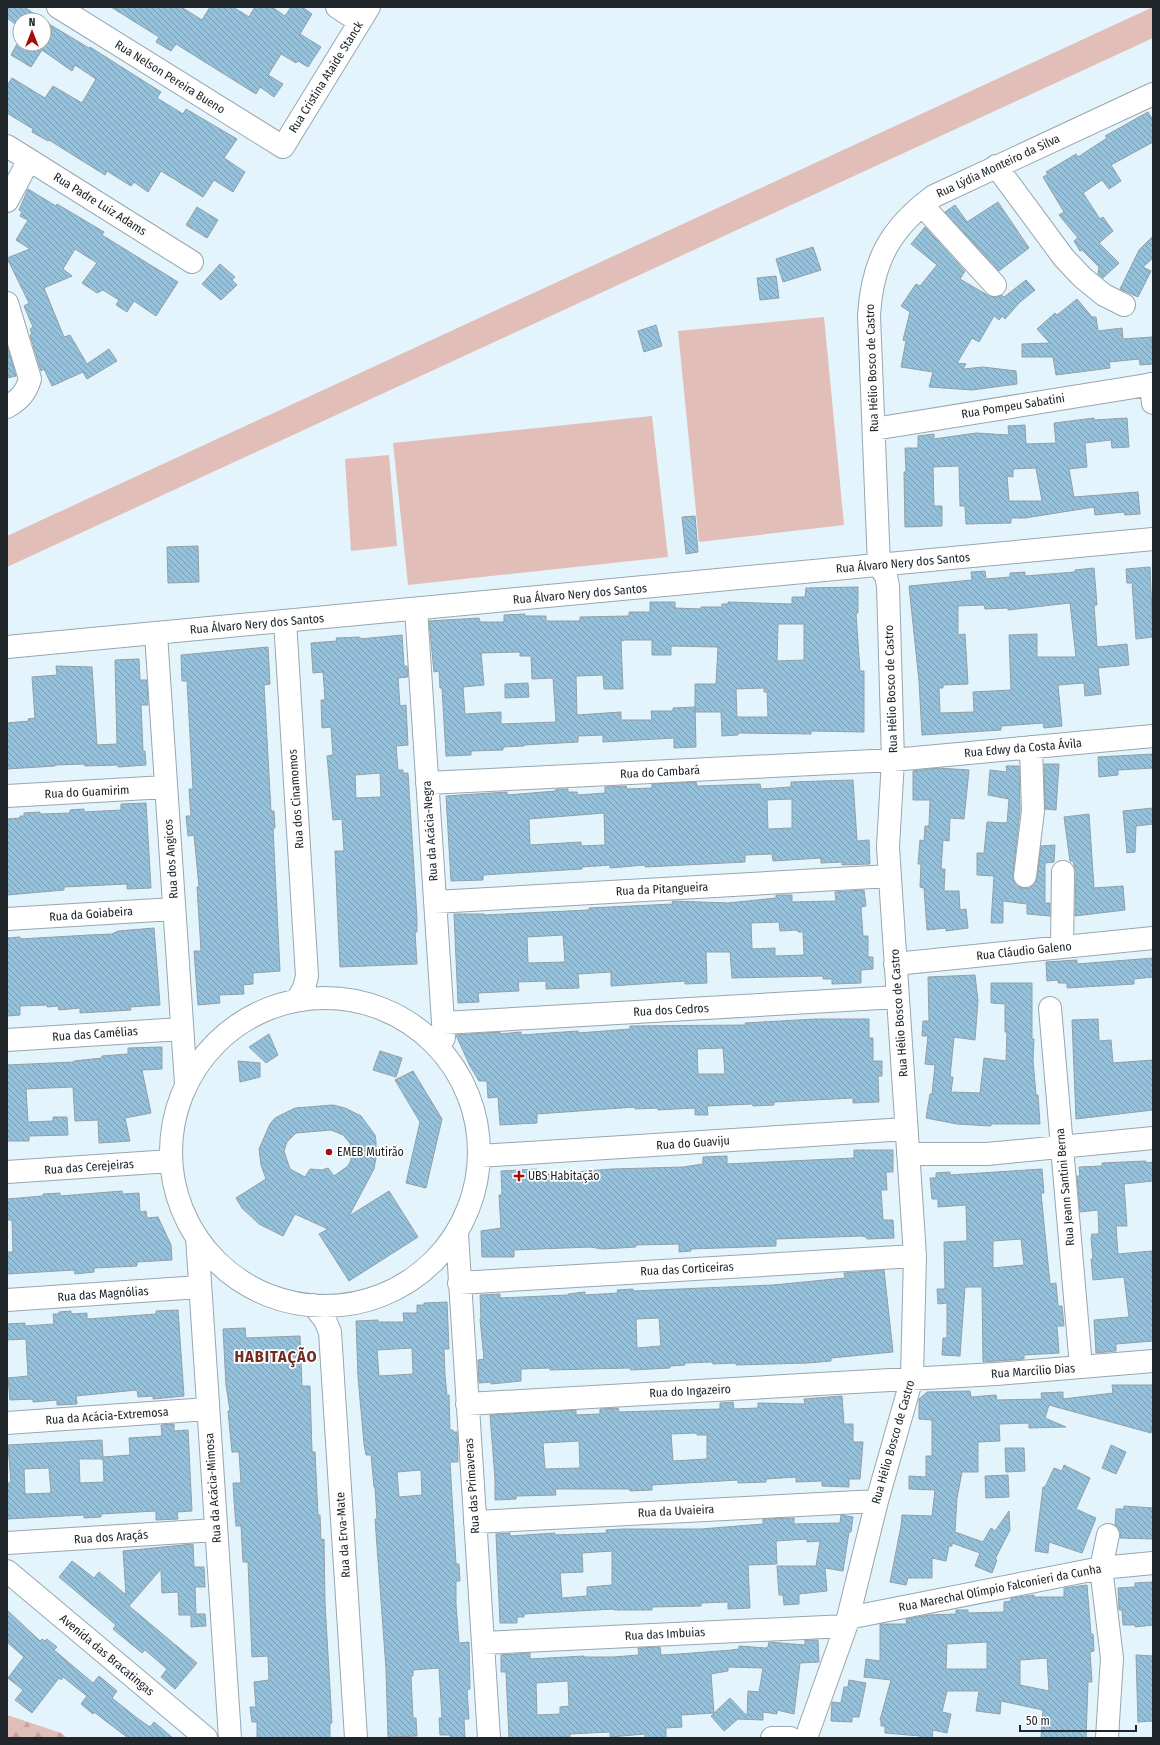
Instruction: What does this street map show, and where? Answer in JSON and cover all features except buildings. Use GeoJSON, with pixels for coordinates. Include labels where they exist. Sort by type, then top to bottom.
{"type":"FeatureCollection","features":[{"type":"Feature","properties":{"kind":"street","name":"Rua Nelson Pereira Bueno"},"geometry":{"type":"LineString","coordinates":[[58,7],[283,147]]}},
{"type":"Feature","properties":{"kind":"street"},"geometry":{"type":"LineString","coordinates":[[336,7],[365,14]]}},
{"type":"Feature","properties":{"kind":"street","name":"Rua Cristina Ataíde Stanck"},"geometry":{"type":"LineString","coordinates":[[283,147],[365,14]]}},
{"type":"Feature","properties":{"kind":"street","name":"Rua Lýdia Monteiro da Silva"},"geometry":{"type":"LineString","coordinates":[[874,275],[884,251],[893,236],[906,219],[922,205],[950,187],[1153,94]]}},
{"type":"Feature","properties":{"kind":"street","name":"Rua Padre Luiz Adams"},"geometry":{"type":"LineString","coordinates":[[7,146],[192,262]]}},
{"type":"Feature","properties":{"kind":"street"},"geometry":{"type":"LineString","coordinates":[[7,201],[29,160]]}},
{"type":"Feature","properties":{"kind":"street"},"geometry":{"type":"LineString","coordinates":[[996,166],[1064,258],[1083,278],[1104,295],[1124,305]]}},
{"type":"Feature","properties":{"kind":"street"},"geometry":{"type":"LineString","coordinates":[[922,205],[995,285]]}},
{"type":"Feature","properties":{"kind":"street","name":"Rua Hélio Bosco de Castro"},"geometry":{"type":"LineString","coordinates":[[806,1738],[847,1622],[876,1501],[912,1378],[915,1256],[890,876],[889,822],[892,760],[888,586],[886,576],[879,566],[869,316],[874,275]]}},
{"type":"Feature","properties":{"kind":"street"},"geometry":{"type":"LineString","coordinates":[[7,303],[30,379],[27,389],[21,397],[7,407]]}},
{"type":"Feature","properties":{"kind":"street","name":"Rua Pompeu Sabatini"},"geometry":{"type":"LineString","coordinates":[[874,429],[1152,390]]}},
{"type":"Feature","properties":{"kind":"street","name":"Rua Álvaro Nery dos Santos"},"geometry":{"type":"LineString","coordinates":[[7,647],[1153,539]]}},
{"type":"Feature","properties":{"kind":"street","name":"Rua da Acácia-Negra"},"geometry":{"type":"LineString","coordinates":[[416,609],[445,1054]]}},
{"type":"Feature","properties":{"kind":"street","name":"Rua dos Cinamomos"},"geometry":{"type":"LineString","coordinates":[[285,621],[307,976],[304,988],[297,1000]]}},
{"type":"Feature","properties":{"kind":"street","name":"Rua dos Angicos"},"geometry":{"type":"LineString","coordinates":[[156,634],[186,1084]]}},
{"type":"Feature","properties":{"kind":"street","name":"Rua Edwy da Costa Ávila"},"geometry":{"type":"LineString","coordinates":[[892,760],[1153,736]]}},
{"type":"Feature","properties":{"kind":"street"},"geometry":{"type":"LineString","coordinates":[[1025,876],[1033,811],[1031,747]]}},
{"type":"Feature","properties":{"kind":"street","name":"Rua do Cambará"},"geometry":{"type":"LineString","coordinates":[[427,784],[892,760]]}},
{"type":"Feature","properties":{"kind":"street","name":"Rua do Guamirim"},"geometry":{"type":"LineString","coordinates":[[7,796],[166,787]]}},
{"type":"Feature","properties":{"kind":"street"},"geometry":{"type":"LineString","coordinates":[[1062,947],[1063,872]]}},
{"type":"Feature","properties":{"kind":"street","name":"Rua da Pitangueira"},"geometry":{"type":"LineString","coordinates":[[435,902],[890,876]]}},
{"type":"Feature","properties":{"kind":"street","name":"Rua da Goiabeira"},"geometry":{"type":"LineString","coordinates":[[7,919],[174,909]]}},
{"type":"Feature","properties":{"kind":"street","name":"Rua Cláudio Galeno"},"geometry":{"type":"LineString","coordinates":[[896,964],[1153,938]]}},
{"type":"Feature","properties":{"kind":"street"},"geometry":{"type":"LineString","coordinates":[[307,976],[312,985],[323,998]]}},
{"type":"Feature","properties":{"kind":"street","name":"Rua dos Cedros"},"geometry":{"type":"LineString","coordinates":[[443,1024],[898,997]]}},
{"type":"Feature","properties":{"kind":"street"},"geometry":{"type":"LineString","coordinates":[[323,998],[350,1000],[384,1009],[403,1018],[426,1034],[445,1054],[461,1076],[472,1102],[479,1129],[480,1156],[474,1197],[457,1234],[427,1268],[401,1285],[388,1293],[344,1305],[313,1305],[285,1300],[266,1293],[235,1277],[214,1259],[197,1237],[184,1214],[175,1188],[171,1161],[174,1122],[186,1084],[202,1060],[221,1038],[243,1021],[269,1008],[297,1000],[323,998]]}},
{"type":"Feature","properties":{"kind":"street","name":"Rua Jeann Santini Berna"},"geometry":{"type":"LineString","coordinates":[[1050,1008],[1081,1367]]}},
{"type":"Feature","properties":{"kind":"street","name":"Rua das Camélias"},"geometry":{"type":"LineString","coordinates":[[7,1040],[182,1029]]}},
{"type":"Feature","properties":{"kind":"street","name":"Rua do Guaviju"},"geometry":{"type":"LineString","coordinates":[[480,1156],[906,1130]]}},
{"type":"Feature","properties":{"kind":"street"},"geometry":{"type":"LineString","coordinates":[[908,1154],[980,1154],[1153,1138]]}},
{"type":"Feature","properties":{"kind":"street","name":"Rua das Cerejeiras"},"geometry":{"type":"LineString","coordinates":[[7,1172],[171,1161]]}},
{"type":"Feature","properties":{"kind":"street","name":"Rua das Primaveras"},"geometry":{"type":"LineString","coordinates":[[457,1234],[489,1738]]}},
{"type":"Feature","properties":{"kind":"street","name":"Rua da Acácia-Mimosa"},"geometry":{"type":"LineString","coordinates":[[197,1237],[230,1738]]}},
{"type":"Feature","properties":{"kind":"street","name":"Rua das Corticeiras"},"geometry":{"type":"LineString","coordinates":[[459,1283],[915,1256]]}},
{"type":"Feature","properties":{"kind":"street","name":"Rua das Magnólias"},"geometry":{"type":"LineString","coordinates":[[7,1300],[200,1287]]}},
{"type":"Feature","properties":{"kind":"street","name":"Rua da Erva-Mate"},"geometry":{"type":"LineString","coordinates":[[313,1305],[325,1320],[330,1332]]}},
{"type":"Feature","properties":{"kind":"street","name":"Rua da Erva-Mate"},"geometry":{"type":"LineString","coordinates":[[344,1305],[333,1320],[330,1332],[356,1738]]}},
{"type":"Feature","properties":{"kind":"street","name":"Rua Marcílio Dias"},"geometry":{"type":"LineString","coordinates":[[912,1378],[1153,1361]]}},
{"type":"Feature","properties":{"kind":"street","name":"Rua do Ingazeiro"},"geometry":{"type":"LineString","coordinates":[[467,1404],[912,1378]]}},
{"type":"Feature","properties":{"kind":"street","name":"Rua da Acácia-Extremosa"},"geometry":{"type":"LineString","coordinates":[[7,1424],[208,1409]]}},
{"type":"Feature","properties":{"kind":"street","name":"Rua da Uvaieira"},"geometry":{"type":"LineString","coordinates":[[475,1522],[876,1501]]}},
{"type":"Feature","properties":{"kind":"street","name":"Rua dos Araçás"},"geometry":{"type":"LineString","coordinates":[[7,1543],[216,1530]]}},
{"type":"Feature","properties":{"kind":"street"},"geometry":{"type":"LineString","coordinates":[[1107,1738],[1112,1658],[1101,1568],[1108,1535]]}},
{"type":"Feature","properties":{"kind":"street","name":"Rua Marechal Olímpio Falconieri da Cunha"},"geometry":{"type":"LineString","coordinates":[[847,1622],[1101,1568],[1153,1563]]}},
{"type":"Feature","properties":{"kind":"street","name":"Avenida das Bracatingas"},"geometry":{"type":"LineString","coordinates":[[7,1571],[206,1738]]}},
{"type":"Feature","properties":{"kind":"street","name":"Rua das Imbuias"},"geometry":{"type":"LineString","coordinates":[[483,1643],[847,1622]]}},
{"type":"Feature","properties":{"kind":"street"},"geometry":{"type":"LineString","coordinates":[[772,1738],[790,1738]]}},
{"type":"Feature","properties":{"kind":"green space"},"geometry":{"type":"Polygon","coordinates":[[[1153,7],[1153,38],[7,567],[7,536],[1153,7]]]}},
{"type":"Feature","properties":{"kind":"green space"},"geometry":{"type":"Polygon","coordinates":[[[824,317],[844,525],[699,542],[678,331],[824,317]]]}},
{"type":"Feature","properties":{"kind":"green space"},"geometry":{"type":"Polygon","coordinates":[[[652,416],[668,557],[408,585],[393,443],[652,416]]]}},
{"type":"Feature","properties":{"kind":"green space"},"geometry":{"type":"Polygon","coordinates":[[[389,455],[397,546],[351,551],[345,459],[389,455]]]}},
{"type":"Feature","properties":{"kind":"green space"},"geometry":{"type":"Polygon","coordinates":[[[7,1715],[61,1733],[67,1738],[7,1738],[7,1715]]]}},
{"type":"Feature","properties":{"kind":"place","name":"EMEB Mutirão"},"geometry":{"type":"Point","coordinates":[329,1152]}},
{"type":"Feature","properties":{"kind":"place","name":"UBS Habitação"},"geometry":{"type":"Point","coordinates":[519,1176]}},
{"type":"Feature","properties":{"kind":"district","name":"HABITAÇÃO"},"geometry":{"type":"Point","coordinates":[276,1356]}}]}
